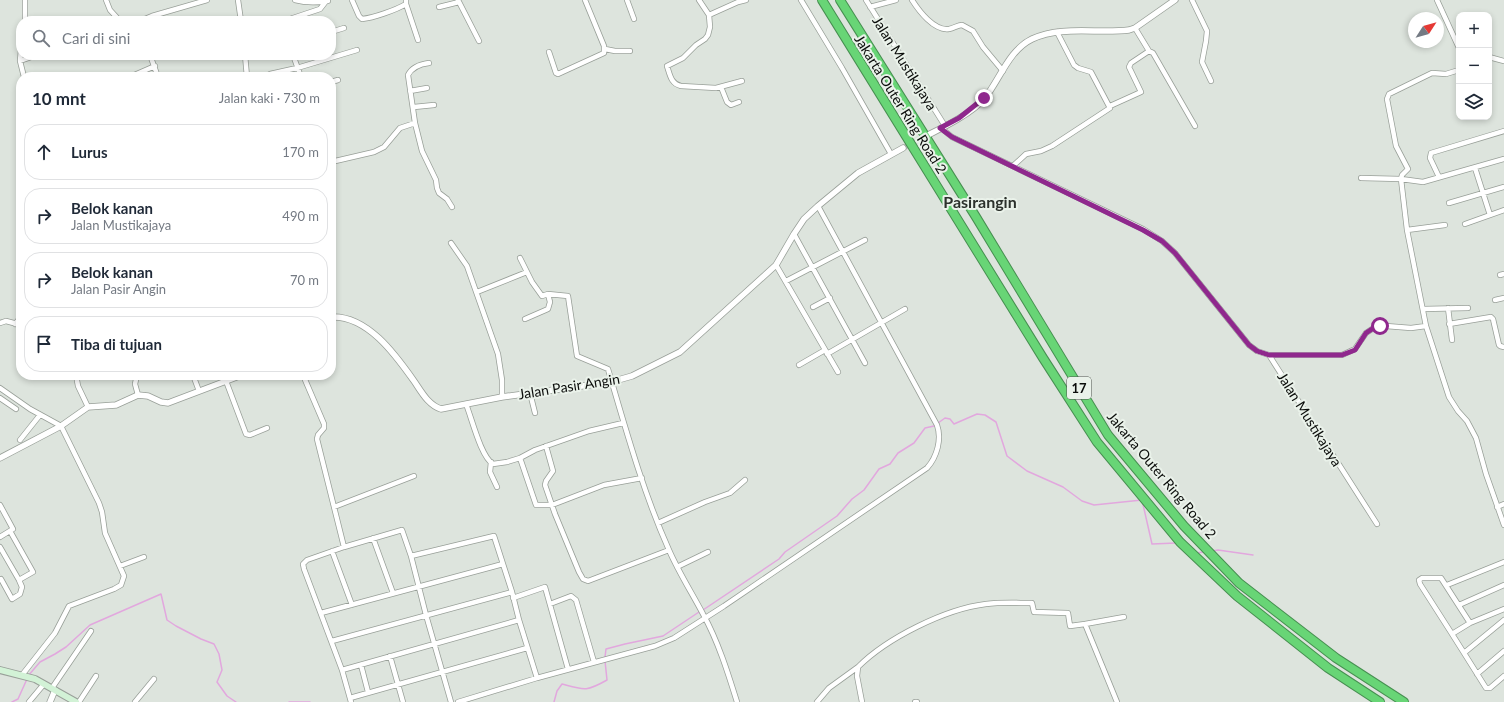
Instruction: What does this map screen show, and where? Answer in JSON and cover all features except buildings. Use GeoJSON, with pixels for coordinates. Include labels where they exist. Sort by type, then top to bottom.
{"type":"FeatureCollection","features":[{"type":"Feature","properties":{"kind":"highway","name":"Jakarta Outer Ring Road 2"},"geometry":{"type":"LineString","coordinates":[[822,0],[1097,442],[1180,542],[1237,596],[1328,668],[1380,702]]}},
{"type":"Feature","properties":{"kind":"highway","name":"Jakarta Outer Ring Road 2"},"geometry":{"type":"LineString","coordinates":[[840,0],[976,217],[1108,435],[1184,526],[1239,583],[1336,658],[1404,702]]}},
{"type":"Feature","properties":{"kind":"main road"},"geometry":{"type":"LineString","coordinates":[[0,670],[35,679],[78,702]]}},
{"type":"Feature","properties":{"kind":"street"},"geometry":{"type":"LineString","coordinates":[[25,0],[25,16]]}},
{"type":"Feature","properties":{"kind":"street"},"geometry":{"type":"LineString","coordinates":[[106,0],[110,10],[115,16]]}},
{"type":"Feature","properties":{"kind":"street"},"geometry":{"type":"LineString","coordinates":[[152,16],[207,0]]}},
{"type":"Feature","properties":{"kind":"street"},"geometry":{"type":"LineString","coordinates":[[239,0],[238,6],[240,16]]}},
{"type":"Feature","properties":{"kind":"street"},"geometry":{"type":"LineString","coordinates":[[295,0],[318,3],[328,0]]}},
{"type":"Feature","properties":{"kind":"street"},"geometry":{"type":"LineString","coordinates":[[299,16],[320,9],[328,0]]}},
{"type":"Feature","properties":{"kind":"street"},"geometry":{"type":"LineString","coordinates":[[352,0],[358,16],[362,19],[397,9],[406,2],[418,40]]}},
{"type":"Feature","properties":{"kind":"street"},"geometry":{"type":"LineString","coordinates":[[549,52],[556,73],[558,74],[604,53],[604,49],[585,0]]}},
{"type":"Feature","properties":{"kind":"street"},"geometry":{"type":"LineString","coordinates":[[628,0],[634,19]]}},
{"type":"Feature","properties":{"kind":"street"},"geometry":{"type":"LineString","coordinates":[[700,0],[708,15],[710,27],[705,39],[696,45],[683,58],[666,66],[673,82],[676,85],[706,88],[721,87],[742,81]]}},
{"type":"Feature","properties":{"kind":"street"},"geometry":{"type":"LineString","coordinates":[[708,15],[738,1],[746,0]]}},
{"type":"Feature","properties":{"kind":"street"},"geometry":{"type":"LineString","coordinates":[[801,0],[891,154]]}},
{"type":"Feature","properties":{"kind":"street","name":"Jalan Mustikajaya"},"geometry":{"type":"LineString","coordinates":[[866,0],[943,127],[952,137],[1143,230],[1162,241],[1175,253],[1249,345],[1257,351],[1269,355],[1377,524]]}},
{"type":"Feature","properties":{"kind":"street"},"geometry":{"type":"LineString","coordinates":[[870,7],[896,0]]}},
{"type":"Feature","properties":{"kind":"street"},"geometry":{"type":"LineString","coordinates":[[912,0],[924,16],[934,24],[946,29],[962,25],[971,29],[982,47],[1003,71]]}},
{"type":"Feature","properties":{"kind":"street"},"geometry":{"type":"LineString","coordinates":[[928,135],[959,118],[979,104],[1015,53],[1026,43],[1038,37],[1057,32],[1128,30],[1135,28],[1174,0]]}},
{"type":"Feature","properties":{"kind":"street"},"geometry":{"type":"LineString","coordinates":[[1192,0],[1207,31],[1202,62],[1211,81]]}},
{"type":"Feature","properties":{"kind":"street"},"geometry":{"type":"LineString","coordinates":[[1438,0],[1456,41]]}},
{"type":"Feature","properties":{"kind":"street"},"geometry":{"type":"LineString","coordinates":[[439,7],[459,1],[479,41]]}},
{"type":"Feature","properties":{"kind":"street"},"geometry":{"type":"LineString","coordinates":[[336,30],[344,28]]}},
{"type":"Feature","properties":{"kind":"street"},"geometry":{"type":"LineString","coordinates":[[1135,28],[1150,51],[1153,53],[1195,126]]}},
{"type":"Feature","properties":{"kind":"street"},"geometry":{"type":"LineString","coordinates":[[1057,32],[1074,65],[1078,68],[1091,72],[1110,106]]}},
{"type":"Feature","properties":{"kind":"street"},"geometry":{"type":"LineString","coordinates":[[604,49],[630,51]]}},
{"type":"Feature","properties":{"kind":"street"},"geometry":{"type":"LineString","coordinates":[[336,56],[357,50]]}},
{"type":"Feature","properties":{"kind":"street"},"geometry":{"type":"LineString","coordinates":[[1013,166],[1026,154],[1041,151],[1052,146],[1110,109],[1110,106],[1141,92],[1129,67],[1131,63],[1150,51]]}},
{"type":"Feature","properties":{"kind":"street"},"geometry":{"type":"LineString","coordinates":[[1492,58],[1504,61]]}},
{"type":"Feature","properties":{"kind":"street"},"geometry":{"type":"LineString","coordinates":[[23,60],[20,61],[23,72]]}},
{"type":"Feature","properties":{"kind":"street"},"geometry":{"type":"LineString","coordinates":[[152,60],[157,72]]}},
{"type":"Feature","properties":{"kind":"street"},"geometry":{"type":"LineString","coordinates":[[245,60],[247,72]]}},
{"type":"Feature","properties":{"kind":"street"},"geometry":{"type":"LineString","coordinates":[[295,60],[299,72]]}},
{"type":"Feature","properties":{"kind":"street"},"geometry":{"type":"LineString","coordinates":[[279,72],[324,60]]}},
{"type":"Feature","properties":{"kind":"street"},"geometry":{"type":"LineString","coordinates":[[429,63],[421,64],[410,70],[408,75],[410,91],[422,151],[436,180],[436,188],[439,193],[447,199],[452,207]]}},
{"type":"Feature","properties":{"kind":"street"},"geometry":{"type":"LineString","coordinates":[[141,72],[155,66]]}},
{"type":"Feature","properties":{"kind":"street"},"geometry":{"type":"LineString","coordinates":[[1456,71],[1446,74],[1432,73],[1397,90],[1387,97],[1395,144],[1408,169],[1401,179],[1407,230],[1426,326],[1449,397],[1467,421],[1476,438],[1486,474],[1504,525]]}},
{"type":"Feature","properties":{"kind":"street"},"geometry":{"type":"LineString","coordinates":[[721,87],[727,102],[731,105],[739,102]]}},
{"type":"Feature","properties":{"kind":"street"},"geometry":{"type":"LineString","coordinates":[[410,91],[427,88]]}},
{"type":"Feature","properties":{"kind":"street"},"geometry":{"type":"LineString","coordinates":[[414,107],[434,105]]}},
{"type":"Feature","properties":{"kind":"street"},"geometry":{"type":"LineString","coordinates":[[336,161],[374,152],[384,147],[400,128],[415,122]]}},
{"type":"Feature","properties":{"kind":"street"},"geometry":{"type":"LineString","coordinates":[[1440,177],[1430,158],[1431,153],[1504,131]]}},
{"type":"Feature","properties":{"kind":"street","name":"Jalan Pasir Angin"},"geometry":{"type":"LineString","coordinates":[[336,316],[354,321],[377,337],[401,363],[427,400],[434,407],[441,409],[502,397],[611,382],[632,376],[680,352],[776,266],[804,219],[818,206],[858,173],[903,148]]}},
{"type":"Feature","properties":{"kind":"street"},"geometry":{"type":"LineString","coordinates":[[1361,178],[1401,179],[1413,182],[1423,182],[1504,159]]}},
{"type":"Feature","properties":{"kind":"street"},"geometry":{"type":"LineString","coordinates":[[1475,168],[1482,194],[1490,215]]}},
{"type":"Feature","properties":{"kind":"street"},"geometry":{"type":"LineString","coordinates":[[1449,203],[1504,187]]}},
{"type":"Feature","properties":{"kind":"street"},"geometry":{"type":"LineString","coordinates":[[458,702],[568,669],[655,646],[674,638],[704,616],[927,468],[932,462],[939,442],[940,432],[882,322],[842,252],[818,206]]}},
{"type":"Feature","properties":{"kind":"street"},"geometry":{"type":"LineString","coordinates":[[1465,224],[1504,210]]}},
{"type":"Feature","properties":{"kind":"street"},"geometry":{"type":"LineString","coordinates":[[1407,230],[1445,225]]}},
{"type":"Feature","properties":{"kind":"street"},"geometry":{"type":"LineString","coordinates":[[794,234],[866,363]]}},
{"type":"Feature","properties":{"kind":"street"},"geometry":{"type":"LineString","coordinates":[[786,281],[865,240]]}},
{"type":"Feature","properties":{"kind":"street"},"geometry":{"type":"LineString","coordinates":[[451,243],[467,266],[498,354],[502,380],[502,397]]}},
{"type":"Feature","properties":{"kind":"street"},"geometry":{"type":"LineString","coordinates":[[520,258],[534,286],[541,295],[567,295],[576,355],[608,369],[623,423],[645,491],[677,567],[704,616],[737,702]]}},
{"type":"Feature","properties":{"kind":"street"},"geometry":{"type":"LineString","coordinates":[[776,266],[838,372]]}},
{"type":"Feature","properties":{"kind":"street"},"geometry":{"type":"LineString","coordinates":[[477,292],[527,272]]}},
{"type":"Feature","properties":{"kind":"street"},"geometry":{"type":"LineString","coordinates":[[525,319],[548,309],[550,302],[548,294]]}},
{"type":"Feature","properties":{"kind":"street"},"geometry":{"type":"LineString","coordinates":[[813,307],[830,298]]}},
{"type":"Feature","properties":{"kind":"street"},"geometry":{"type":"LineString","coordinates":[[1494,300],[1504,298]]}},
{"type":"Feature","properties":{"kind":"street"},"geometry":{"type":"LineString","coordinates":[[1448,308],[1452,340]]}},
{"type":"Feature","properties":{"kind":"street"},"geometry":{"type":"LineString","coordinates":[[1422,309],[1468,308]]}},
{"type":"Feature","properties":{"kind":"street"},"geometry":{"type":"LineString","coordinates":[[799,365],[852,339],[905,309]]}},
{"type":"Feature","properties":{"kind":"street"},"geometry":{"type":"LineString","coordinates":[[1449,324],[1492,317],[1500,345],[1504,347]]}},
{"type":"Feature","properties":{"kind":"street"},"geometry":{"type":"LineString","coordinates":[[0,323],[6,321],[15,324]]}},
{"type":"Feature","properties":{"kind":"street"},"geometry":{"type":"LineString","coordinates":[[1269,355],[1342,355],[1355,350],[1366,333],[1375,327],[1411,328],[1426,326]]}},
{"type":"Feature","properties":{"kind":"street"},"geometry":{"type":"LineString","coordinates":[[77,380],[78,386],[88,407]]}},
{"type":"Feature","properties":{"kind":"street"},"geometry":{"type":"LineString","coordinates":[[136,380],[138,395]]}},
{"type":"Feature","properties":{"kind":"street"},"geometry":{"type":"LineString","coordinates":[[195,380],[200,391]]}},
{"type":"Feature","properties":{"kind":"street"},"geometry":{"type":"LineString","coordinates":[[0,458],[61,426],[88,407],[116,405],[138,395],[148,396],[161,402],[168,403],[231,380]]}},
{"type":"Feature","properties":{"kind":"street"},"geometry":{"type":"LineString","coordinates":[[305,380],[324,424],[324,428],[317,437],[344,547]]}},
{"type":"Feature","properties":{"kind":"street"},"geometry":{"type":"LineString","coordinates":[[226,382],[246,434],[250,435],[267,428]]}},
{"type":"Feature","properties":{"kind":"street"},"geometry":{"type":"LineString","coordinates":[[0,388],[15,399],[61,426],[99,503],[105,533],[124,576],[121,585],[114,589],[69,606],[55,633],[24,675]]}},
{"type":"Feature","properties":{"kind":"street"},"geometry":{"type":"LineString","coordinates":[[530,393],[535,413]]}},
{"type":"Feature","properties":{"kind":"street"},"geometry":{"type":"LineString","coordinates":[[0,398],[16,409]]}},
{"type":"Feature","properties":{"kind":"street"},"geometry":{"type":"LineString","coordinates":[[11,406],[15,399]]}},
{"type":"Feature","properties":{"kind":"street"},"geometry":{"type":"LineString","coordinates":[[466,404],[482,449],[493,464],[520,458],[535,450],[590,430],[623,423]]}},
{"type":"Feature","properties":{"kind":"street"},"geometry":{"type":"LineString","coordinates":[[20,440],[40,414]]}},
{"type":"Feature","properties":{"kind":"street"},"geometry":{"type":"LineString","coordinates":[[546,446],[553,471],[546,481],[545,486],[581,576],[586,580],[669,550]]}},
{"type":"Feature","properties":{"kind":"street"},"geometry":{"type":"LineString","coordinates":[[520,458],[534,504],[536,505],[552,505],[604,485],[642,478]]}},
{"type":"Feature","properties":{"kind":"street"},"geometry":{"type":"LineString","coordinates":[[491,462],[490,472],[497,487]]}},
{"type":"Feature","properties":{"kind":"street"},"geometry":{"type":"LineString","coordinates":[[334,507],[414,476]]}},
{"type":"Feature","properties":{"kind":"street"},"geometry":{"type":"LineString","coordinates":[[658,523],[705,502],[730,493],[745,480]]}},
{"type":"Feature","properties":{"kind":"street"},"geometry":{"type":"LineString","coordinates":[[1497,507],[1504,504]]}},
{"type":"Feature","properties":{"kind":"street"},"geometry":{"type":"LineString","coordinates":[[0,505],[13,529],[10,532],[0,536]]}},
{"type":"Feature","properties":{"kind":"street"},"geometry":{"type":"LineString","coordinates":[[452,702],[442,671],[426,615],[411,556],[402,530],[344,547],[307,560],[303,564],[332,641],[351,700],[368,692],[442,671],[527,648]]}},
{"type":"Feature","properties":{"kind":"street"},"geometry":{"type":"LineString","coordinates":[[10,532],[33,572],[19,580]]}},
{"type":"Feature","properties":{"kind":"street"},"geometry":{"type":"LineString","coordinates":[[411,556],[492,536],[495,537],[537,678]]}},
{"type":"Feature","properties":{"kind":"street"},"geometry":{"type":"LineString","coordinates":[[373,538],[393,593]]}},
{"type":"Feature","properties":{"kind":"street"},"geometry":{"type":"LineString","coordinates":[[0,547],[22,587],[20,594],[12,599],[1,578]]}},
{"type":"Feature","properties":{"kind":"street"},"geometry":{"type":"LineString","coordinates":[[332,552],[352,605]]}},
{"type":"Feature","properties":{"kind":"street"},"geometry":{"type":"LineString","coordinates":[[677,567],[708,552]]}},
{"type":"Feature","properties":{"kind":"street"},"geometry":{"type":"LineString","coordinates":[[120,566],[144,557]]}},
{"type":"Feature","properties":{"kind":"street"},"geometry":{"type":"LineString","coordinates":[[1447,585],[1504,562]]}},
{"type":"Feature","properties":{"kind":"street"},"geometry":{"type":"LineString","coordinates":[[321,614],[418,586],[503,564]]}},
{"type":"Feature","properties":{"kind":"street"},"geometry":{"type":"LineString","coordinates":[[1470,623],[1447,585],[1440,577],[1424,577],[1420,580],[1420,584],[1485,688],[1488,689],[1504,676]]}},
{"type":"Feature","properties":{"kind":"street"},"geometry":{"type":"LineString","coordinates":[[1459,605],[1504,585]]}},
{"type":"Feature","properties":{"kind":"street"},"geometry":{"type":"LineString","coordinates":[[513,598],[545,587],[568,669]]}},
{"type":"Feature","properties":{"kind":"street"},"geometry":{"type":"LineString","coordinates":[[332,641],[512,592]]}},
{"type":"Feature","properties":{"kind":"street"},"geometry":{"type":"LineString","coordinates":[[550,604],[571,596],[574,597],[594,662]]}},
{"type":"Feature","properties":{"kind":"street"},"geometry":{"type":"LineString","coordinates":[[817,702],[829,688],[858,667],[883,646],[936,617],[955,611],[987,604],[1032,603],[1034,612],[1068,613],[1070,626],[1124,616]]}},
{"type":"Feature","properties":{"kind":"street"},"geometry":{"type":"LineString","coordinates":[[1452,634],[1470,623],[1504,609]]}},
{"type":"Feature","properties":{"kind":"street"},"geometry":{"type":"LineString","coordinates":[[342,670],[519,620]]}},
{"type":"Feature","properties":{"kind":"street"},"geometry":{"type":"LineString","coordinates":[[1464,653],[1504,620]]}},
{"type":"Feature","properties":{"kind":"street"},"geometry":{"type":"LineString","coordinates":[[1085,624],[1117,702]]}},
{"type":"Feature","properties":{"kind":"street"},"geometry":{"type":"LineString","coordinates":[[50,702],[54,689],[91,631]]}},
{"type":"Feature","properties":{"kind":"street"},"geometry":{"type":"LineString","coordinates":[[1476,674],[1504,651]]}},
{"type":"Feature","properties":{"kind":"street"},"geometry":{"type":"LineString","coordinates":[[390,656],[403,702]]}},
{"type":"Feature","properties":{"kind":"street"},"geometry":{"type":"LineString","coordinates":[[361,665],[368,692]]}},
{"type":"Feature","properties":{"kind":"street"},"geometry":{"type":"LineString","coordinates":[[858,667],[857,676],[862,702]]}},
{"type":"Feature","properties":{"kind":"street"},"geometry":{"type":"LineString","coordinates":[[78,702],[96,676]]}},
{"type":"Feature","properties":{"kind":"street"},"geometry":{"type":"LineString","coordinates":[[135,702],[154,680]]}},
{"type":"Feature","properties":{"kind":"street"},"geometry":{"type":"LineString","coordinates":[[29,702],[44,684]]}},
{"type":"Feature","properties":{"kind":"waterway"},"geometry":{"type":"LineString","coordinates":[[703,610],[779,559],[785,552],[837,516],[852,499],[864,490],[879,469],[890,464],[898,453],[914,443],[925,428],[934,426],[945,418],[950,419],[954,424],[977,414],[985,415],[996,422],[1007,456],[1027,471],[1063,487],[1082,501],[1094,505],[1142,500],[1152,544],[1176,543]]}},
{"type":"Feature","properties":{"kind":"waterway"},"geometry":{"type":"LineString","coordinates":[[1212,551],[1218,550],[1253,555]]}},
{"type":"Feature","properties":{"kind":"waterway"},"geometry":{"type":"LineString","coordinates":[[1196,553],[1204,552]]}},
{"type":"Feature","properties":{"kind":"waterway"},"geometry":{"type":"LineString","coordinates":[[28,676],[40,662],[66,647],[90,625],[161,594],[167,620],[201,639],[214,644],[219,654],[222,670],[217,682],[227,696],[236,702]]}},
{"type":"Feature","properties":{"kind":"waterway"},"geometry":{"type":"LineString","coordinates":[[605,657],[606,649],[663,636],[699,612]]}},
{"type":"Feature","properties":{"kind":"waterway"},"geometry":{"type":"LineString","coordinates":[[554,702],[557,691],[562,684],[585,689],[594,687],[607,680],[605,661]]}},
{"type":"Feature","properties":{"kind":"waterway"},"geometry":{"type":"LineString","coordinates":[[12,702],[18,699],[27,679]]}},
{"type":"Feature","properties":{"kind":"waterway"},"geometry":{"type":"LineString","coordinates":[[289,702],[310,702]]}},
{"type":"Feature","properties":{"kind":"tunnel"},"geometry":{"type":"LineString","coordinates":[[903,148],[928,135]]}},
{"type":"Feature","properties":{"kind":"district","name":"Pasirangin"},"geometry":{"type":"Point","coordinates":[980,201]}},
{"type":"Feature","properties":{"kind":"route"},"geometry":{"type":"LineString","coordinates":[[984,98],[979,104],[959,118],[940,128],[948,135],[1143,230],[1162,241],[1175,253],[1249,345],[1257,351],[1269,355],[1342,355],[1355,350],[1369,330],[1380,326]]}}]}
